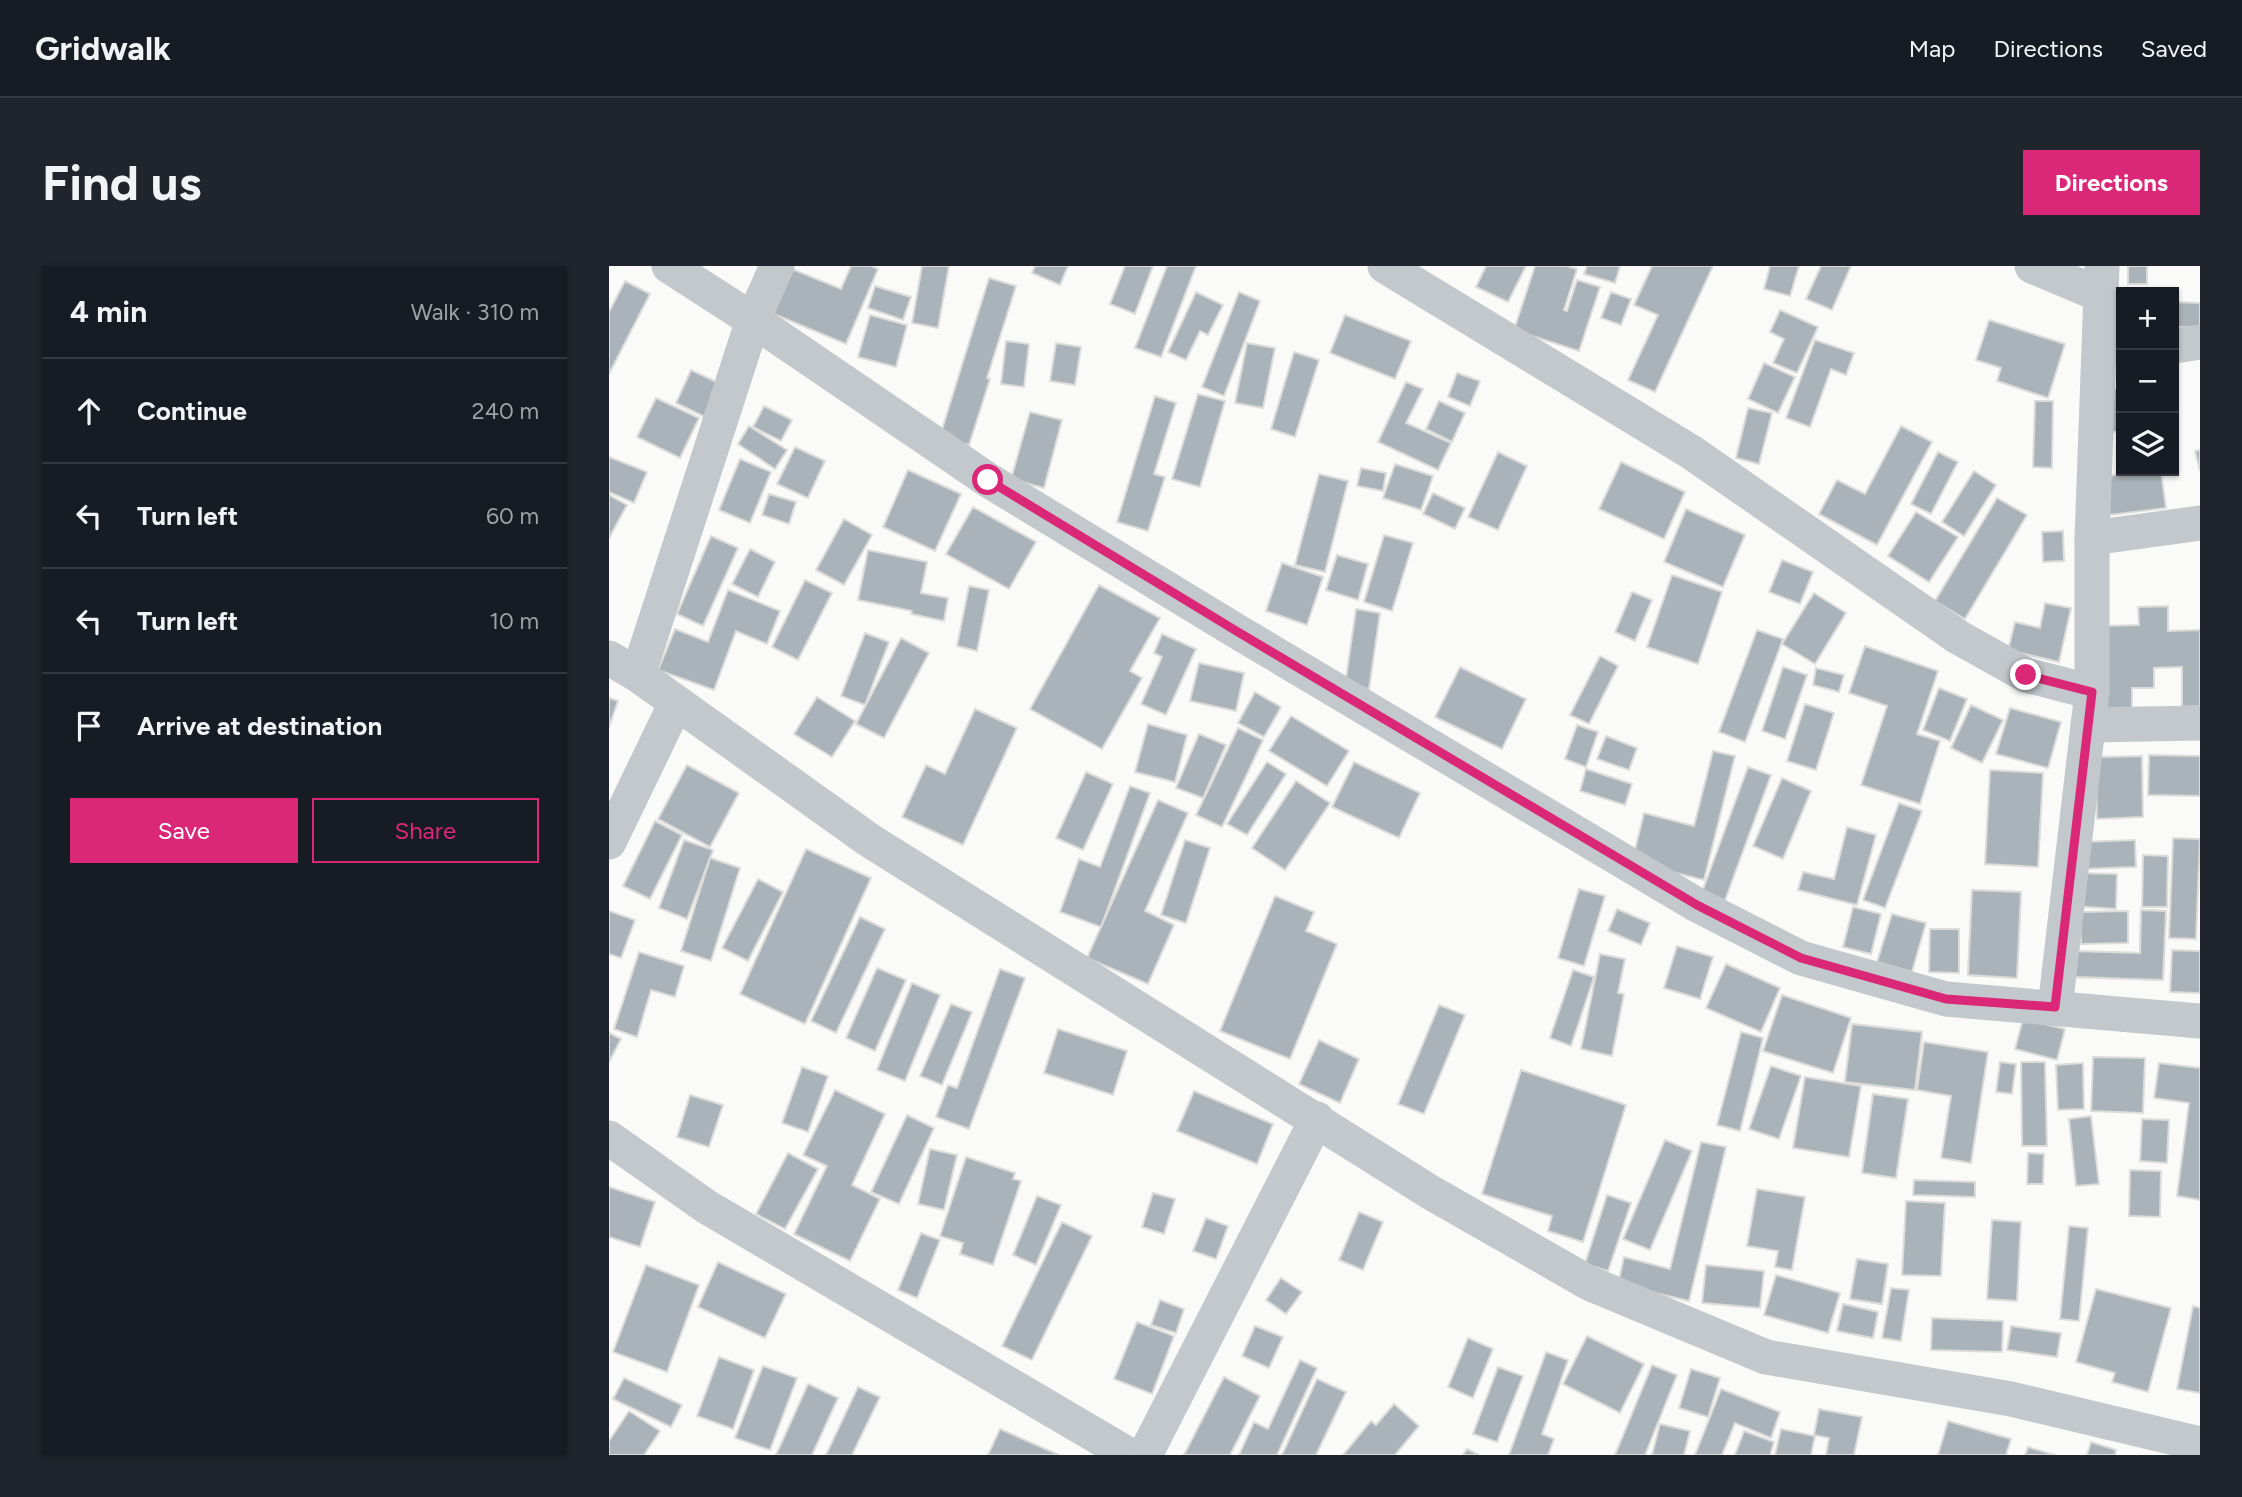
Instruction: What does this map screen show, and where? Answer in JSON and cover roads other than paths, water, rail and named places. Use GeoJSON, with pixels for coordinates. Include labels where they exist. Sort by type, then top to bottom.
{"type":"FeatureCollection","features":[{"type":"Feature","properties":{"kind":"street"},"geometry":{"type":"LineString","coordinates":[[669,266],[988,480],[1697,905],[1801,958],[1946,999],[2200,1021]]}},
{"type":"Feature","properties":{"kind":"street"},"geometry":{"type":"LineString","coordinates":[[777,266],[753,320],[624,667],[869,840],[1430,1192],[1588,1283],[1766,1357],[2011,1399],[2200,1444]]}},
{"type":"Feature","properties":{"kind":"street"},"geometry":{"type":"LineString","coordinates":[[1385,266],[1691,452],[1958,637],[2090,709],[2200,723]]}},
{"type":"Feature","properties":{"kind":"street"},"geometry":{"type":"LineString","coordinates":[[2032,266],[2102,280],[2110,355],[2092,538],[2090,709],[2055,1007]]}},
{"type":"Feature","properties":{"kind":"street"},"geometry":{"type":"LineString","coordinates":[[2179,345],[2200,342]]}},
{"type":"Feature","properties":{"kind":"street"},"geometry":{"type":"LineString","coordinates":[[2092,538],[2200,523]]}},
{"type":"Feature","properties":{"kind":"street"},"geometry":{"type":"LineString","coordinates":[[609,842],[676,703]]}},
{"type":"Feature","properties":{"kind":"street"},"geometry":{"type":"LineString","coordinates":[[1145,1455],[1317,1119]]}},
{"type":"Feature","properties":{"kind":"street"},"geometry":{"type":"LineString","coordinates":[[609,1138],[707,1207],[1129,1455]]}}]}
